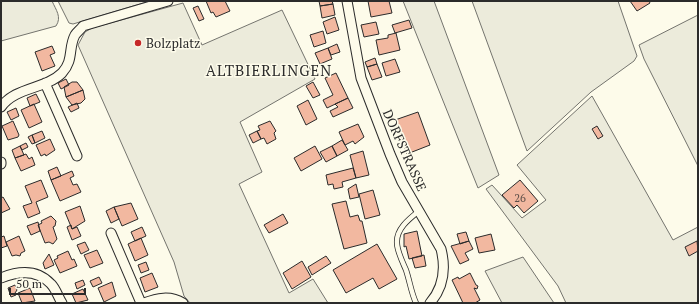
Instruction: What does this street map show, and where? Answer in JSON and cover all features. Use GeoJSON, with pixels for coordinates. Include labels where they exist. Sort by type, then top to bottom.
{"type":"FeatureCollection","features":[{"type":"Feature","properties":{"kind":"street"},"geometry":{"type":"LineString","coordinates":[[1,107],[12,96],[54,79],[68,66],[75,35],[83,26],[168,1]]}},
{"type":"Feature","properties":{"kind":"street","name":"DORFSTRASSE"},"geometry":{"type":"LineString","coordinates":[[346,1],[361,78],[402,182],[436,238],[443,260],[442,284],[430,303]]}},
{"type":"Feature","properties":{"kind":"street"},"geometry":{"type":"LineString","coordinates":[[45,83],[77,156]]}},
{"type":"Feature","properties":{"kind":"street"},"geometry":{"type":"LineString","coordinates":[[110,233],[143,303],[163,298],[176,299],[183,303]]}},
{"type":"Feature","properties":{"kind":"street"},"geometry":{"type":"LineString","coordinates":[[1,278],[20,272],[36,273],[51,284],[62,303]]}},
{"type":"Feature","properties":{"kind":"lane"},"geometry":{"type":"LineString","coordinates":[[416,303],[410,291],[408,275],[396,244],[400,229],[408,219],[419,211]]}},
{"type":"Feature","properties":{"kind":"shaded area"},"geometry":{"type":"Polygon","coordinates":[[[1,1],[52,1],[58,14],[58,23],[56,26],[1,41],[1,1]]]}},
{"type":"Feature","properties":{"kind":"shaded area"},"geometry":{"type":"Polygon","coordinates":[[[58,1],[150,1],[73,24],[69,23],[58,1]]]}},
{"type":"Feature","properties":{"kind":"shaded area"},"geometry":{"type":"Polygon","coordinates":[[[403,1],[434,1],[499,175],[478,188],[403,1]]]}},
{"type":"Feature","properties":{"kind":"shaded area"},"geometry":{"type":"Polygon","coordinates":[[[472,1],[618,1],[637,56],[634,61],[591,92],[527,151],[472,1]]]}},
{"type":"Feature","properties":{"kind":"shaded area"},"geometry":{"type":"Polygon","coordinates":[[[183,3],[202,45],[282,10],[315,79],[240,122],[262,172],[239,184],[289,293],[313,279],[328,303],[190,303],[184,296],[174,262],[78,45],[85,32],[92,28],[183,3]]]}},
{"type":"Feature","properties":{"kind":"shaded area"},"geometry":{"type":"Polygon","coordinates":[[[698,15],[698,166],[644,59],[639,45],[698,15]]]}},
{"type":"Feature","properties":{"kind":"shaded area"},"geometry":{"type":"Polygon","coordinates":[[[592,96],[673,240],[698,227],[698,303],[566,303],[558,286],[486,189],[492,185],[522,218],[546,200],[517,165],[592,96]]]}},
{"type":"Feature","properties":{"kind":"shaded area"},"geometry":{"type":"Polygon","coordinates":[[[523,257],[554,303],[502,303],[485,271],[523,257]]]}},
{"type":"Feature","properties":{"kind":"building"},"geometry":{"type":"Polygon","coordinates":[[[206,1],[225,1],[230,11],[216,17],[213,12],[211,13],[206,1]]]}},
{"type":"Feature","properties":{"kind":"building"},"geometry":{"type":"Polygon","coordinates":[[[319,1],[332,1],[333,4],[320,6],[319,1]]]}},
{"type":"Feature","properties":{"kind":"building"},"geometry":{"type":"Polygon","coordinates":[[[368,1],[389,1],[392,13],[371,17],[368,1]]]}},
{"type":"Feature","properties":{"kind":"building"},"geometry":{"type":"Polygon","coordinates":[[[630,1],[649,1],[650,3],[637,11],[630,1]]]}},
{"type":"Feature","properties":{"kind":"building"},"geometry":{"type":"Polygon","coordinates":[[[333,4],[335,15],[322,18],[320,6],[333,4]]]}},
{"type":"Feature","properties":{"kind":"building"},"geometry":{"type":"Polygon","coordinates":[[[198,6],[204,19],[199,21],[193,8],[198,6]]]}},
{"type":"Feature","properties":{"kind":"building"},"geometry":{"type":"Polygon","coordinates":[[[335,17],[339,30],[327,34],[323,22],[335,17]]]}},
{"type":"Feature","properties":{"kind":"building"},"geometry":{"type":"Polygon","coordinates":[[[409,20],[412,28],[395,33],[392,25],[409,20]]]}},
{"type":"Feature","properties":{"kind":"building"},"geometry":{"type":"Polygon","coordinates":[[[376,22],[379,34],[364,37],[361,25],[376,22]]]}},
{"type":"Feature","properties":{"kind":"building"},"geometry":{"type":"Polygon","coordinates":[[[323,31],[326,43],[314,47],[310,35],[323,31]]]}},
{"type":"Feature","properties":{"kind":"building"},"geometry":{"type":"Polygon","coordinates":[[[396,33],[400,50],[379,55],[376,40],[388,38],[388,35],[396,33]]]}},
{"type":"Feature","properties":{"kind":"building"},"geometry":{"type":"Polygon","coordinates":[[[337,44],[340,52],[331,55],[328,48],[337,44]]]}},
{"type":"Feature","properties":{"kind":"building"},"geometry":{"type":"Polygon","coordinates":[[[52,46],[55,53],[50,55],[55,66],[42,71],[35,52],[52,46]]]}},
{"type":"Feature","properties":{"kind":"building"},"geometry":{"type":"Polygon","coordinates":[[[328,48],[332,59],[320,64],[315,53],[328,48]]]}},
{"type":"Feature","properties":{"kind":"building"},"geometry":{"type":"Polygon","coordinates":[[[375,58],[377,64],[367,67],[365,62],[375,58]]]}},
{"type":"Feature","properties":{"kind":"building"},"geometry":{"type":"Polygon","coordinates":[[[395,59],[400,72],[386,76],[382,63],[395,59]]]}},
{"type":"Feature","properties":{"kind":"building"},"geometry":{"type":"Polygon","coordinates":[[[377,64],[382,77],[372,80],[367,67],[377,64]]]}},
{"type":"Feature","properties":{"kind":"building"},"geometry":{"type":"Polygon","coordinates":[[[336,73],[348,98],[327,108],[323,100],[333,95],[325,78],[336,73]]]}},
{"type":"Feature","properties":{"kind":"building"},"geometry":{"type":"Polygon","coordinates":[[[66,79],[69,85],[61,89],[58,83],[66,79]]]}},
{"type":"Feature","properties":{"kind":"building"},"geometry":{"type":"Polygon","coordinates":[[[72,82],[77,82],[83,90],[66,97],[64,87],[72,82]]]}},
{"type":"Feature","properties":{"kind":"building"},"geometry":{"type":"Polygon","coordinates":[[[313,82],[320,95],[313,98],[306,86],[313,82]]]}},
{"type":"Feature","properties":{"kind":"building"},"geometry":{"type":"Polygon","coordinates":[[[83,90],[85,99],[81,103],[72,105],[66,97],[83,90]]]}},
{"type":"Feature","properties":{"kind":"building"},"geometry":{"type":"Polygon","coordinates":[[[36,94],[40,102],[30,106],[27,98],[36,94]]]}},
{"type":"Feature","properties":{"kind":"building"},"geometry":{"type":"Polygon","coordinates":[[[348,98],[353,108],[333,117],[330,111],[338,107],[335,104],[348,98]]]}},
{"type":"Feature","properties":{"kind":"building"},"geometry":{"type":"Polygon","coordinates":[[[308,100],[317,119],[306,125],[297,106],[308,100]]]}},
{"type":"Feature","properties":{"kind":"building"},"geometry":{"type":"Polygon","coordinates":[[[77,103],[79,108],[71,112],[68,107],[77,103]]]}},
{"type":"Feature","properties":{"kind":"building"},"geometry":{"type":"Polygon","coordinates":[[[34,104],[42,122],[29,128],[21,110],[34,104]]]}},
{"type":"Feature","properties":{"kind":"building"},"geometry":{"type":"Polygon","coordinates":[[[16,108],[19,116],[11,120],[7,112],[16,108]]]}},
{"type":"Feature","properties":{"kind":"building"},"geometry":{"type":"Polygon","coordinates":[[[418,112],[430,145],[407,154],[395,120],[418,112]]]}},
{"type":"Feature","properties":{"kind":"building"},"geometry":{"type":"Polygon","coordinates":[[[13,121],[19,135],[18,137],[8,140],[2,126],[13,121]]]}},
{"type":"Feature","properties":{"kind":"building"},"geometry":{"type":"Polygon","coordinates":[[[270,121],[276,131],[274,133],[276,139],[267,144],[264,138],[261,139],[257,131],[260,130],[258,126],[270,121]]]}},
{"type":"Feature","properties":{"kind":"building"},"geometry":{"type":"Polygon","coordinates":[[[358,124],[364,137],[355,144],[353,141],[345,145],[339,132],[358,124]]]}},
{"type":"Feature","properties":{"kind":"building"},"geometry":{"type":"Polygon","coordinates":[[[597,126],[603,136],[598,139],[592,129],[597,126]]]}},
{"type":"Feature","properties":{"kind":"building"},"geometry":{"type":"Polygon","coordinates":[[[42,131],[45,138],[35,143],[32,135],[42,131]]]}},
{"type":"Feature","properties":{"kind":"building"},"geometry":{"type":"Polygon","coordinates":[[[257,131],[261,139],[253,143],[249,135],[257,131]]]}},
{"type":"Feature","properties":{"kind":"building"},"geometry":{"type":"Polygon","coordinates":[[[32,135],[35,143],[32,144],[28,137],[32,135]]]}},
{"type":"Feature","properties":{"kind":"building"},"geometry":{"type":"Polygon","coordinates":[[[50,139],[55,150],[46,156],[45,154],[41,156],[36,145],[50,139]]]}},
{"type":"Feature","properties":{"kind":"building"},"geometry":{"type":"Polygon","coordinates":[[[342,140],[348,150],[337,156],[332,146],[342,140]]]}},
{"type":"Feature","properties":{"kind":"building"},"geometry":{"type":"Polygon","coordinates":[[[26,143],[28,147],[22,150],[20,146],[26,143]]]}},
{"type":"Feature","properties":{"kind":"building"},"geometry":{"type":"Polygon","coordinates":[[[20,146],[24,155],[15,158],[12,150],[20,146]]]}},
{"type":"Feature","properties":{"kind":"building"},"geometry":{"type":"Polygon","coordinates":[[[315,146],[322,159],[301,171],[294,158],[315,146]]]}},
{"type":"Feature","properties":{"kind":"building"},"geometry":{"type":"Polygon","coordinates":[[[332,146],[337,156],[326,162],[320,152],[332,146]]]}},
{"type":"Feature","properties":{"kind":"building"},"geometry":{"type":"Polygon","coordinates":[[[363,151],[369,175],[356,178],[350,155],[363,151]]]}},
{"type":"Feature","properties":{"kind":"building"},"geometry":{"type":"Polygon","coordinates":[[[26,154],[29,159],[32,157],[35,165],[21,171],[15,158],[26,154]]]}},
{"type":"Feature","properties":{"kind":"building"},"geometry":{"type":"Polygon","coordinates":[[[57,167],[61,176],[51,180],[48,171],[57,167]]]}},
{"type":"Feature","properties":{"kind":"building"},"geometry":{"type":"Polygon","coordinates":[[[353,168],[356,178],[342,182],[343,187],[334,189],[333,184],[328,185],[326,175],[353,168]]]}},
{"type":"Feature","properties":{"kind":"building"},"geometry":{"type":"Polygon","coordinates":[[[72,171],[74,176],[70,178],[73,185],[77,184],[81,192],[60,201],[51,180],[72,171]]]}},
{"type":"Feature","properties":{"kind":"building"},"geometry":{"type":"Polygon","coordinates":[[[41,180],[48,197],[36,202],[40,213],[28,218],[23,206],[32,203],[25,186],[41,180]]]}},
{"type":"Feature","properties":{"kind":"building"},"geometry":{"type":"Polygon","coordinates":[[[520,180],[538,201],[524,213],[517,205],[514,208],[502,195],[520,180]]]}},
{"type":"Feature","properties":{"kind":"building"},"geometry":{"type":"Polygon","coordinates":[[[356,184],[359,197],[350,199],[348,189],[356,184]]]}},
{"type":"Feature","properties":{"kind":"building"},"geometry":{"type":"Polygon","coordinates":[[[373,190],[380,215],[365,219],[359,194],[373,190]]]}},
{"type":"Feature","properties":{"kind":"building"},"geometry":{"type":"Polygon","coordinates":[[[3,197],[10,209],[1,213],[1,198],[3,197]]]}},
{"type":"Feature","properties":{"kind":"building"},"geometry":{"type":"Polygon","coordinates":[[[346,201],[350,217],[358,215],[360,221],[362,221],[367,243],[344,249],[332,204],[346,201]]]}},
{"type":"Feature","properties":{"kind":"building"},"geometry":{"type":"Polygon","coordinates":[[[131,203],[138,219],[122,226],[114,207],[131,203]]]}},
{"type":"Feature","properties":{"kind":"building"},"geometry":{"type":"Polygon","coordinates":[[[80,206],[85,221],[72,229],[65,212],[80,206]]]}},
{"type":"Feature","properties":{"kind":"building"},"geometry":{"type":"Polygon","coordinates":[[[114,207],[119,219],[111,223],[106,211],[114,207]]]}},
{"type":"Feature","properties":{"kind":"building"},"geometry":{"type":"Polygon","coordinates":[[[283,214],[288,223],[269,233],[264,225],[283,214]]]}},
{"type":"Feature","properties":{"kind":"building"},"geometry":{"type":"Polygon","coordinates":[[[51,216],[56,221],[55,226],[53,227],[57,239],[53,244],[49,242],[45,243],[38,225],[42,223],[41,221],[51,216]]]}},
{"type":"Feature","properties":{"kind":"building"},"geometry":{"type":"Polygon","coordinates":[[[38,222],[40,231],[31,235],[27,226],[38,222]]]}},
{"type":"Feature","properties":{"kind":"building"},"geometry":{"type":"Polygon","coordinates":[[[71,225],[72,229],[77,227],[81,236],[72,240],[67,227],[71,225]]]}},
{"type":"Feature","properties":{"kind":"building"},"geometry":{"type":"Polygon","coordinates":[[[142,227],[146,236],[135,241],[131,232],[142,227]]]}},
{"type":"Feature","properties":{"kind":"building"},"geometry":{"type":"Polygon","coordinates":[[[417,231],[422,256],[409,259],[406,246],[404,247],[404,234],[417,231]]]}},
{"type":"Feature","properties":{"kind":"building"},"geometry":{"type":"Polygon","coordinates":[[[466,232],[469,241],[460,244],[457,234],[466,232]]]}},
{"type":"Feature","properties":{"kind":"building"},"geometry":{"type":"Polygon","coordinates":[[[491,234],[495,250],[479,253],[475,238],[491,234]]]}},
{"type":"Feature","properties":{"kind":"building"},"geometry":{"type":"Polygon","coordinates":[[[4,236],[7,246],[1,248],[1,237],[4,236]]]}},
{"type":"Feature","properties":{"kind":"building"},"geometry":{"type":"Polygon","coordinates":[[[19,236],[25,251],[21,253],[20,256],[12,256],[6,242],[19,236]]]}},
{"type":"Feature","properties":{"kind":"building"},"geometry":{"type":"Polygon","coordinates":[[[141,238],[148,255],[135,261],[128,244],[141,238]]]}},
{"type":"Feature","properties":{"kind":"building"},"geometry":{"type":"Polygon","coordinates":[[[469,241],[473,249],[465,253],[469,260],[460,264],[451,246],[469,241]]]}},
{"type":"Feature","properties":{"kind":"building"},"geometry":{"type":"Polygon","coordinates":[[[697,241],[698,251],[689,256],[685,247],[697,241]]]}},
{"type":"Feature","properties":{"kind":"building"},"geometry":{"type":"Polygon","coordinates":[[[85,242],[89,250],[81,254],[77,245],[85,242]]]}},
{"type":"Feature","properties":{"kind":"building"},"geometry":{"type":"Polygon","coordinates":[[[377,244],[397,279],[379,289],[373,278],[346,293],[333,270],[377,244]]]}},
{"type":"Feature","properties":{"kind":"building"},"geometry":{"type":"Polygon","coordinates":[[[97,250],[103,263],[90,268],[84,255],[97,250]]]}},
{"type":"Feature","properties":{"kind":"building"},"geometry":{"type":"Polygon","coordinates":[[[68,251],[72,260],[74,259],[77,266],[60,273],[54,260],[58,258],[57,256],[68,251]]]}},
{"type":"Feature","properties":{"kind":"building"},"geometry":{"type":"Polygon","coordinates":[[[49,254],[54,265],[45,269],[43,263],[49,254]]]}},
{"type":"Feature","properties":{"kind":"building"},"geometry":{"type":"Polygon","coordinates":[[[424,255],[426,266],[415,268],[412,258],[424,255]]]}},
{"type":"Feature","properties":{"kind":"building"},"geometry":{"type":"Polygon","coordinates":[[[326,256],[331,263],[312,275],[308,267],[326,256]]]}},
{"type":"Feature","properties":{"kind":"building"},"geometry":{"type":"Polygon","coordinates":[[[302,261],[311,277],[292,289],[283,273],[302,261]]]}},
{"type":"Feature","properties":{"kind":"building"},"geometry":{"type":"Polygon","coordinates":[[[146,262],[149,270],[141,273],[138,265],[146,262]]]}},
{"type":"Feature","properties":{"kind":"building"},"geometry":{"type":"Polygon","coordinates":[[[152,273],[158,287],[145,292],[140,278],[152,273]]]}},
{"type":"Feature","properties":{"kind":"building"},"geometry":{"type":"Polygon","coordinates":[[[470,273],[478,286],[477,289],[474,288],[480,300],[475,303],[463,303],[452,280],[458,277],[459,279],[470,273]]]}},
{"type":"Feature","properties":{"kind":"building"},"geometry":{"type":"Polygon","coordinates":[[[99,277],[102,283],[93,287],[90,281],[99,277]]]}},
{"type":"Feature","properties":{"kind":"building"},"geometry":{"type":"Polygon","coordinates":[[[83,280],[85,285],[77,289],[75,283],[83,280]]]}},
{"type":"Feature","properties":{"kind":"building"},"geometry":{"type":"Polygon","coordinates":[[[112,282],[116,296],[104,302],[98,288],[112,282]]]}},
{"type":"Feature","properties":{"kind":"building"},"geometry":{"type":"Polygon","coordinates":[[[15,285],[17,290],[15,293],[16,295],[11,297],[8,288],[15,285]]]}},
{"type":"Feature","properties":{"kind":"building"},"geometry":{"type":"Polygon","coordinates":[[[30,288],[35,301],[22,303],[18,293],[30,288]]]}},
{"type":"Feature","properties":{"kind":"building"},"geometry":{"type":"Polygon","coordinates":[[[83,289],[88,300],[76,303],[72,294],[83,289]]]}},
{"type":"Feature","properties":{"kind":"place","name":"Bolzplatz"},"geometry":{"type":"Point","coordinates":[138,43]}},
{"type":"Feature","properties":{"kind":"district","name":"ALTBIERLINGEN"},"geometry":{"type":"Point","coordinates":[269,70]}}]}
